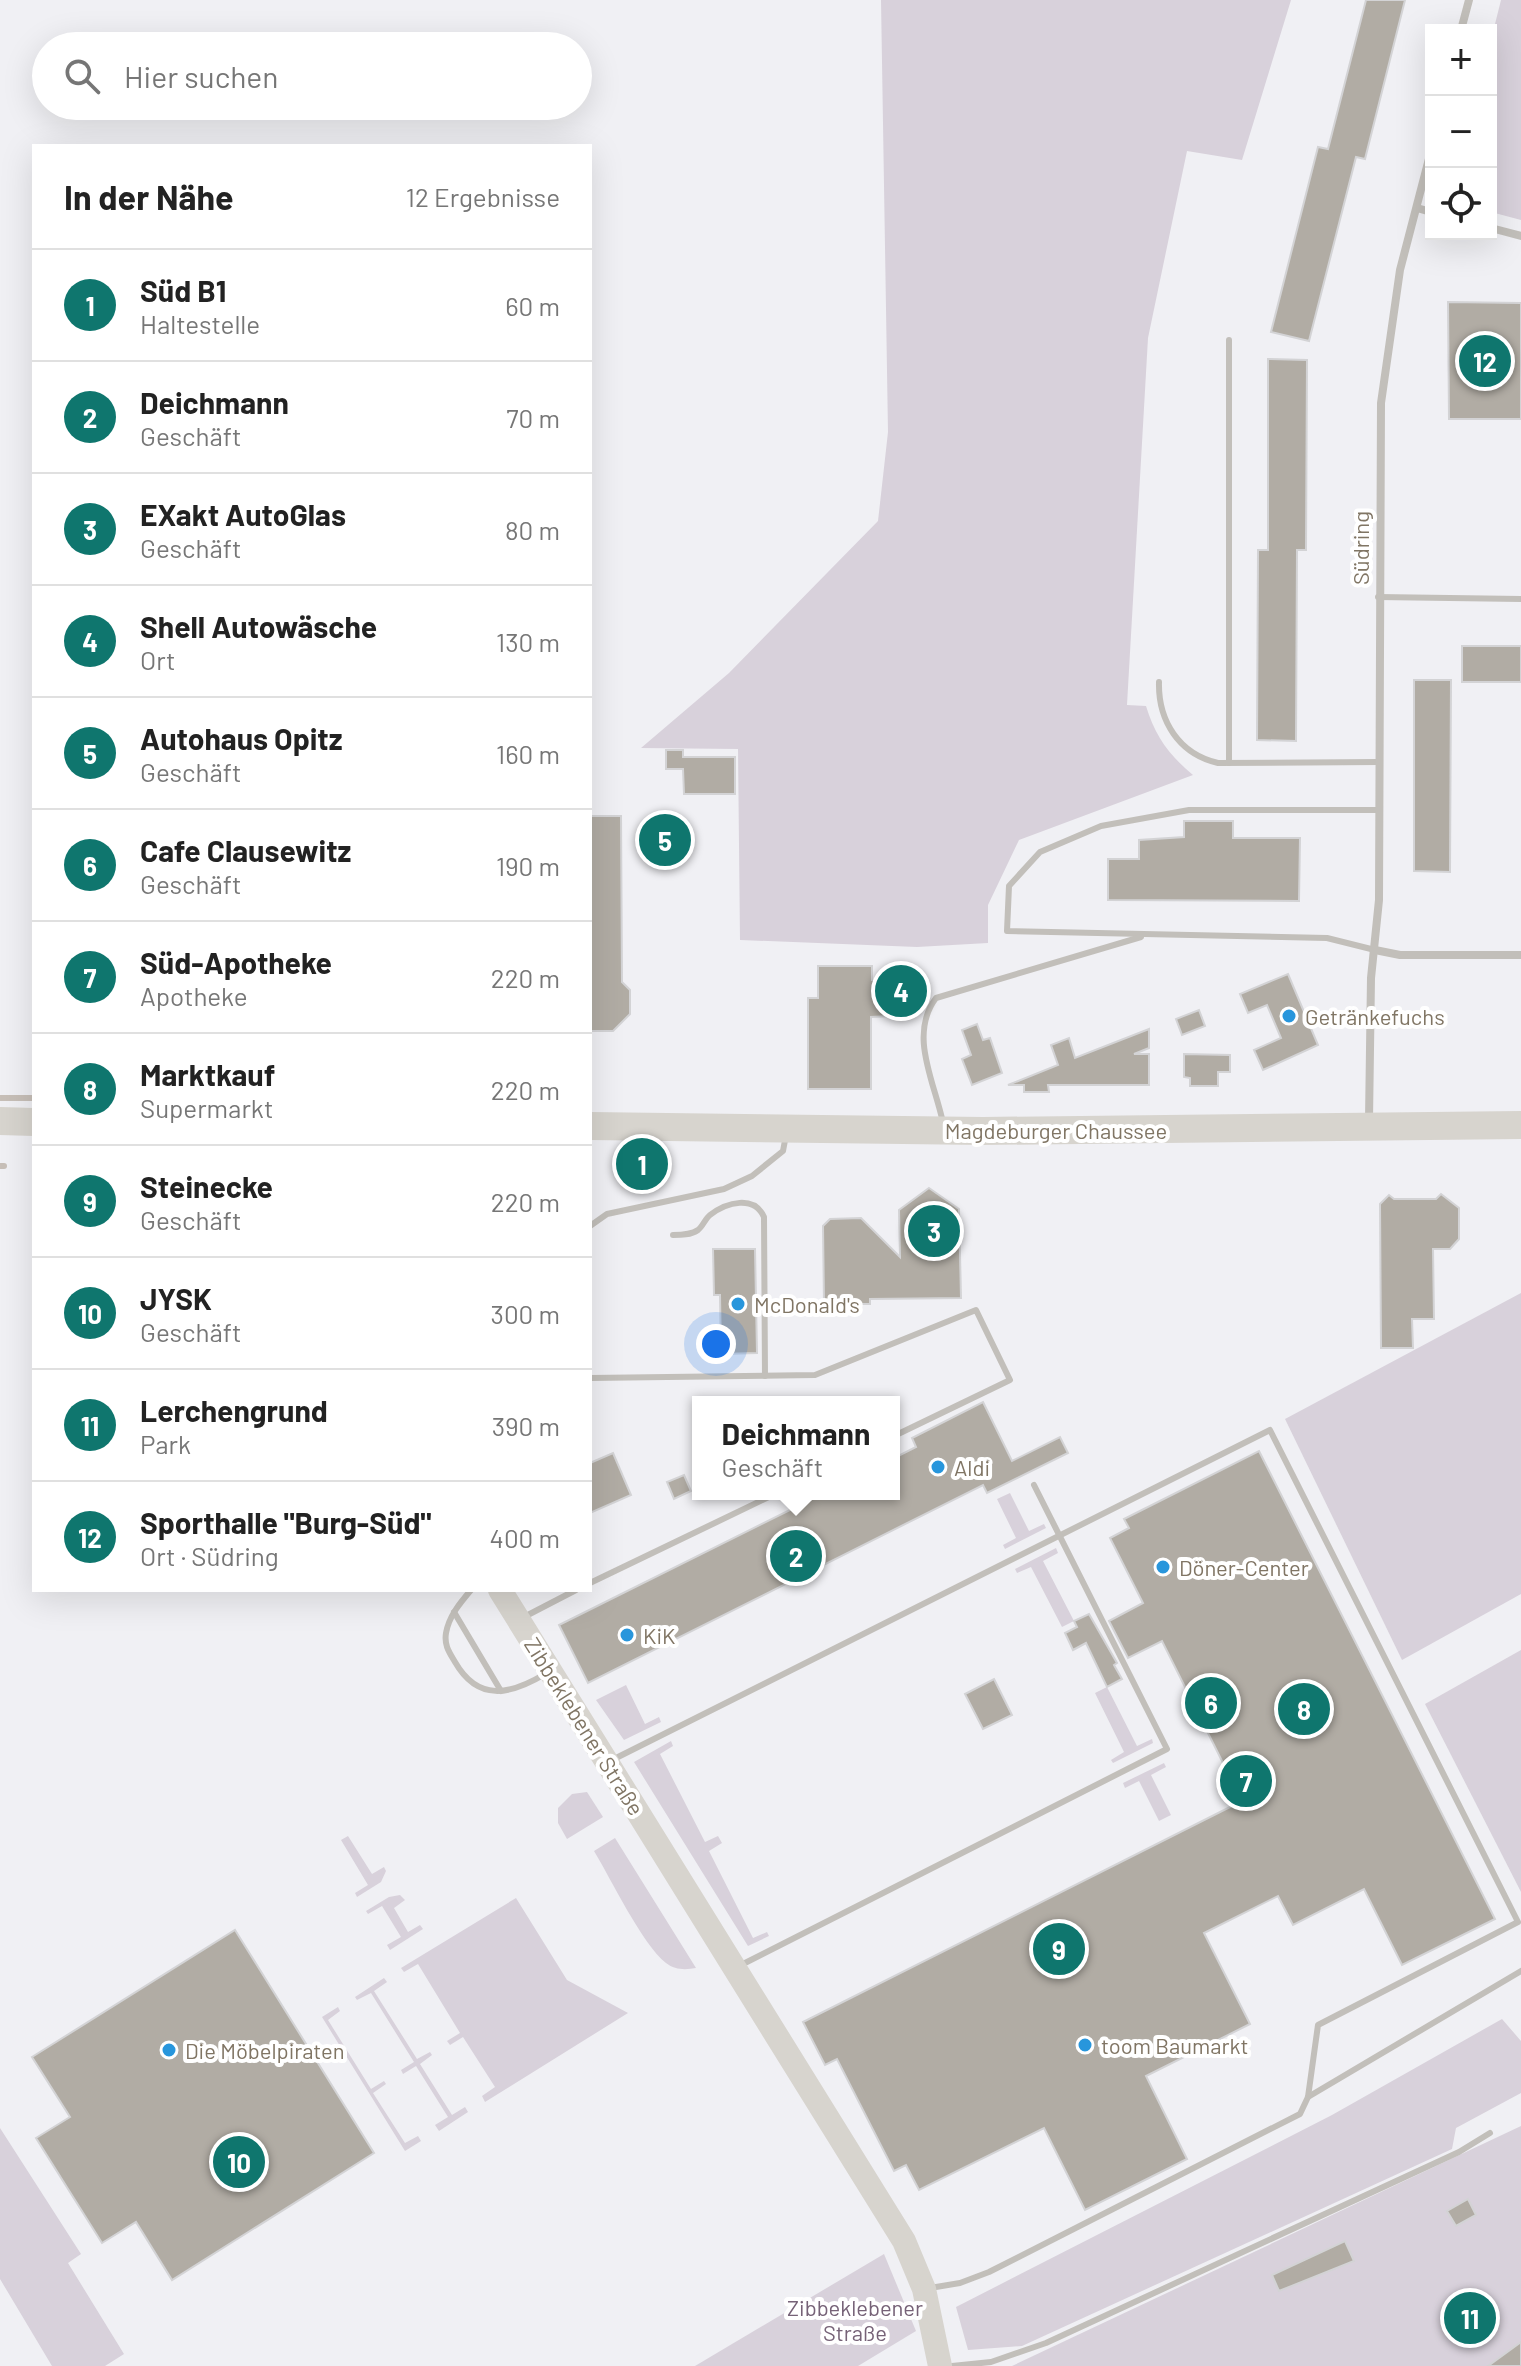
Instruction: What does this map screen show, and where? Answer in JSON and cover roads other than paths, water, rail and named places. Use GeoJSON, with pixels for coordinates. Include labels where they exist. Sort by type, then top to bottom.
{"type":"FeatureCollection","features":[{"type":"Feature","properties":{"kind":"main road"},"geometry":{"type":"LineString","coordinates":[[0,1121],[32,1122]]}},
{"type":"Feature","properties":{"kind":"main road","name":"Magdeburger Chaussee"},"geometry":{"type":"LineString","coordinates":[[592,1126],[945,1131],[1521,1125]]}},
{"type":"Feature","properties":{"kind":"street"},"geometry":{"type":"LineString","coordinates":[[1463,24],[1469,0]]}},
{"type":"Feature","properties":{"kind":"street","name":"Südring"},"geometry":{"type":"LineString","coordinates":[[1369,1125],[1379,900],[1378,450],[1385,359],[1400,270],[1427,168]]}},
{"type":"Feature","properties":{"kind":"street"},"geometry":{"type":"LineString","coordinates":[[1417,208],[1425,210]]}},
{"type":"Feature","properties":{"kind":"street"},"geometry":{"type":"LineString","coordinates":[[1497,230],[1521,236]]}},
{"type":"Feature","properties":{"kind":"street"},"geometry":{"type":"LineString","coordinates":[[1375,950],[1400,955],[1521,955]]}},
{"type":"Feature","properties":{"kind":"street","name":"Zibbeklebener Straße"},"geometry":{"type":"LineString","coordinates":[[501,1592],[887,2213],[924,2289],[940,2366]]}},
{"type":"Feature","properties":{"kind":"lane"},"geometry":{"type":"LineString","coordinates":[[1229,340],[1229,763]]}},
{"type":"Feature","properties":{"kind":"lane"},"geometry":{"type":"LineString","coordinates":[[1378,597],[1521,599]]}},
{"type":"Feature","properties":{"kind":"lane"},"geometry":{"type":"LineString","coordinates":[[1159,682],[1162,715],[1178,741],[1202,759],[1229,763],[1379,762]]}},
{"type":"Feature","properties":{"kind":"lane"},"geometry":{"type":"LineString","coordinates":[[1375,950],[1327,938],[1007,931],[1009,886],[1040,852],[1101,826],[1189,810],[1378,810]]}},
{"type":"Feature","properties":{"kind":"lane"},"geometry":{"type":"LineString","coordinates":[[945,1131],[924,1054],[924,1022],[936,998],[1149,934]]}},
{"type":"Feature","properties":{"kind":"lane"},"geometry":{"type":"LineString","coordinates":[[592,1225],[607,1214],[739,1183],[783,1151],[787,1129]]}},
{"type":"Feature","properties":{"kind":"lane"},"geometry":{"type":"LineString","coordinates":[[673,1235],[694,1232],[710,1214],[741,1203],[754,1204],[763,1213],[765,1376]]}},
{"type":"Feature","properties":{"kind":"lane"},"geometry":{"type":"LineString","coordinates":[[592,1378],[815,1375],[976,1310],[1010,1380],[900,1433]]}},
{"type":"Feature","properties":{"kind":"lane"},"geometry":{"type":"LineString","coordinates":[[607,1763],[1270,1430],[1520,1925],[1318,2025],[1308,2097],[1300,2114],[1022,2256],[960,2283],[924,2289]]}},
{"type":"Feature","properties":{"kind":"lane"},"geometry":{"type":"LineString","coordinates":[[734,1968],[1167,1749],[1034,1485]]}},
{"type":"Feature","properties":{"kind":"lane"},"geometry":{"type":"LineString","coordinates":[[592,1582],[763,1500]]}},
{"type":"Feature","properties":{"kind":"lane"},"geometry":{"type":"LineString","coordinates":[[469,1592],[454,1612],[446,1630],[447,1647],[464,1677],[474,1686],[513,1691],[550,1671]]}},
{"type":"Feature","properties":{"kind":"lane"},"geometry":{"type":"LineString","coordinates":[[519,1620],[572,1592]]}},
{"type":"Feature","properties":{"kind":"lane"},"geometry":{"type":"LineString","coordinates":[[454,1612],[501,1691]]}},
{"type":"Feature","properties":{"kind":"lane"},"geometry":{"type":"LineString","coordinates":[[1308,2097],[1521,1971]]}},
{"type":"Feature","properties":{"kind":"lane"},"geometry":{"type":"LineString","coordinates":[[952,2366],[991,2362],[1046,2343],[1445,2159],[1490,2133]]}},
{"type":"Feature","properties":{"kind":"waterway"},"geometry":{"type":"LineString","coordinates":[[0,1098],[32,1098]]}},
{"type":"Feature","properties":{"kind":"place","name":"Sporthalle \"Burg-Süd\""},"geometry":{"type":"Point","coordinates":[1485,361]}},
{"type":"Feature","properties":{"kind":"place","name":"Autohaus Opitz"},"geometry":{"type":"Point","coordinates":[665,840]}},
{"type":"Feature","properties":{"kind":"place","name":"Shell Autowäsche"},"geometry":{"type":"Point","coordinates":[901,991]}},
{"type":"Feature","properties":{"kind":"place","name":"Getränkefuchs"},"geometry":{"type":"Point","coordinates":[1289,1016]}},
{"type":"Feature","properties":{"kind":"place","name":"Süd B1"},"geometry":{"type":"Point","coordinates":[642,1164]}},
{"type":"Feature","properties":{"kind":"place","name":"EXakt AutoGlas"},"geometry":{"type":"Point","coordinates":[934,1231]}},
{"type":"Feature","properties":{"kind":"place","name":"McDonald's"},"geometry":{"type":"Point","coordinates":[738,1304]}},
{"type":"Feature","properties":{"kind":"place","name":"Aldi"},"geometry":{"type":"Point","coordinates":[938,1467]}},
{"type":"Feature","properties":{"kind":"place","name":"Deichmann"},"geometry":{"type":"Point","coordinates":[796,1556]}},
{"type":"Feature","properties":{"kind":"place","name":"Döner-Center"},"geometry":{"type":"Point","coordinates":[1163,1567]}},
{"type":"Feature","properties":{"kind":"place","name":"KiK"},"geometry":{"type":"Point","coordinates":[627,1635]}},
{"type":"Feature","properties":{"kind":"place","name":"Cafe Clausewitz"},"geometry":{"type":"Point","coordinates":[1211,1703]}},
{"type":"Feature","properties":{"kind":"place","name":"Marktkauf"},"geometry":{"type":"Point","coordinates":[1304,1709]}},
{"type":"Feature","properties":{"kind":"place","name":"Süd-Apotheke"},"geometry":{"type":"Point","coordinates":[1246,1781]}},
{"type":"Feature","properties":{"kind":"place","name":"Steinecke"},"geometry":{"type":"Point","coordinates":[1059,1949]}},
{"type":"Feature","properties":{"kind":"place","name":"toom Baumarkt"},"geometry":{"type":"Point","coordinates":[1085,2045]}},
{"type":"Feature","properties":{"kind":"place","name":"Die Möbelpiraten"},"geometry":{"type":"Point","coordinates":[169,2050]}},
{"type":"Feature","properties":{"kind":"place","name":"JYSK"},"geometry":{"type":"Point","coordinates":[239,2162]}},
{"type":"Feature","properties":{"kind":"place","name":"Lerchengrund"},"geometry":{"type":"Point","coordinates":[1470,2318]}}]}
